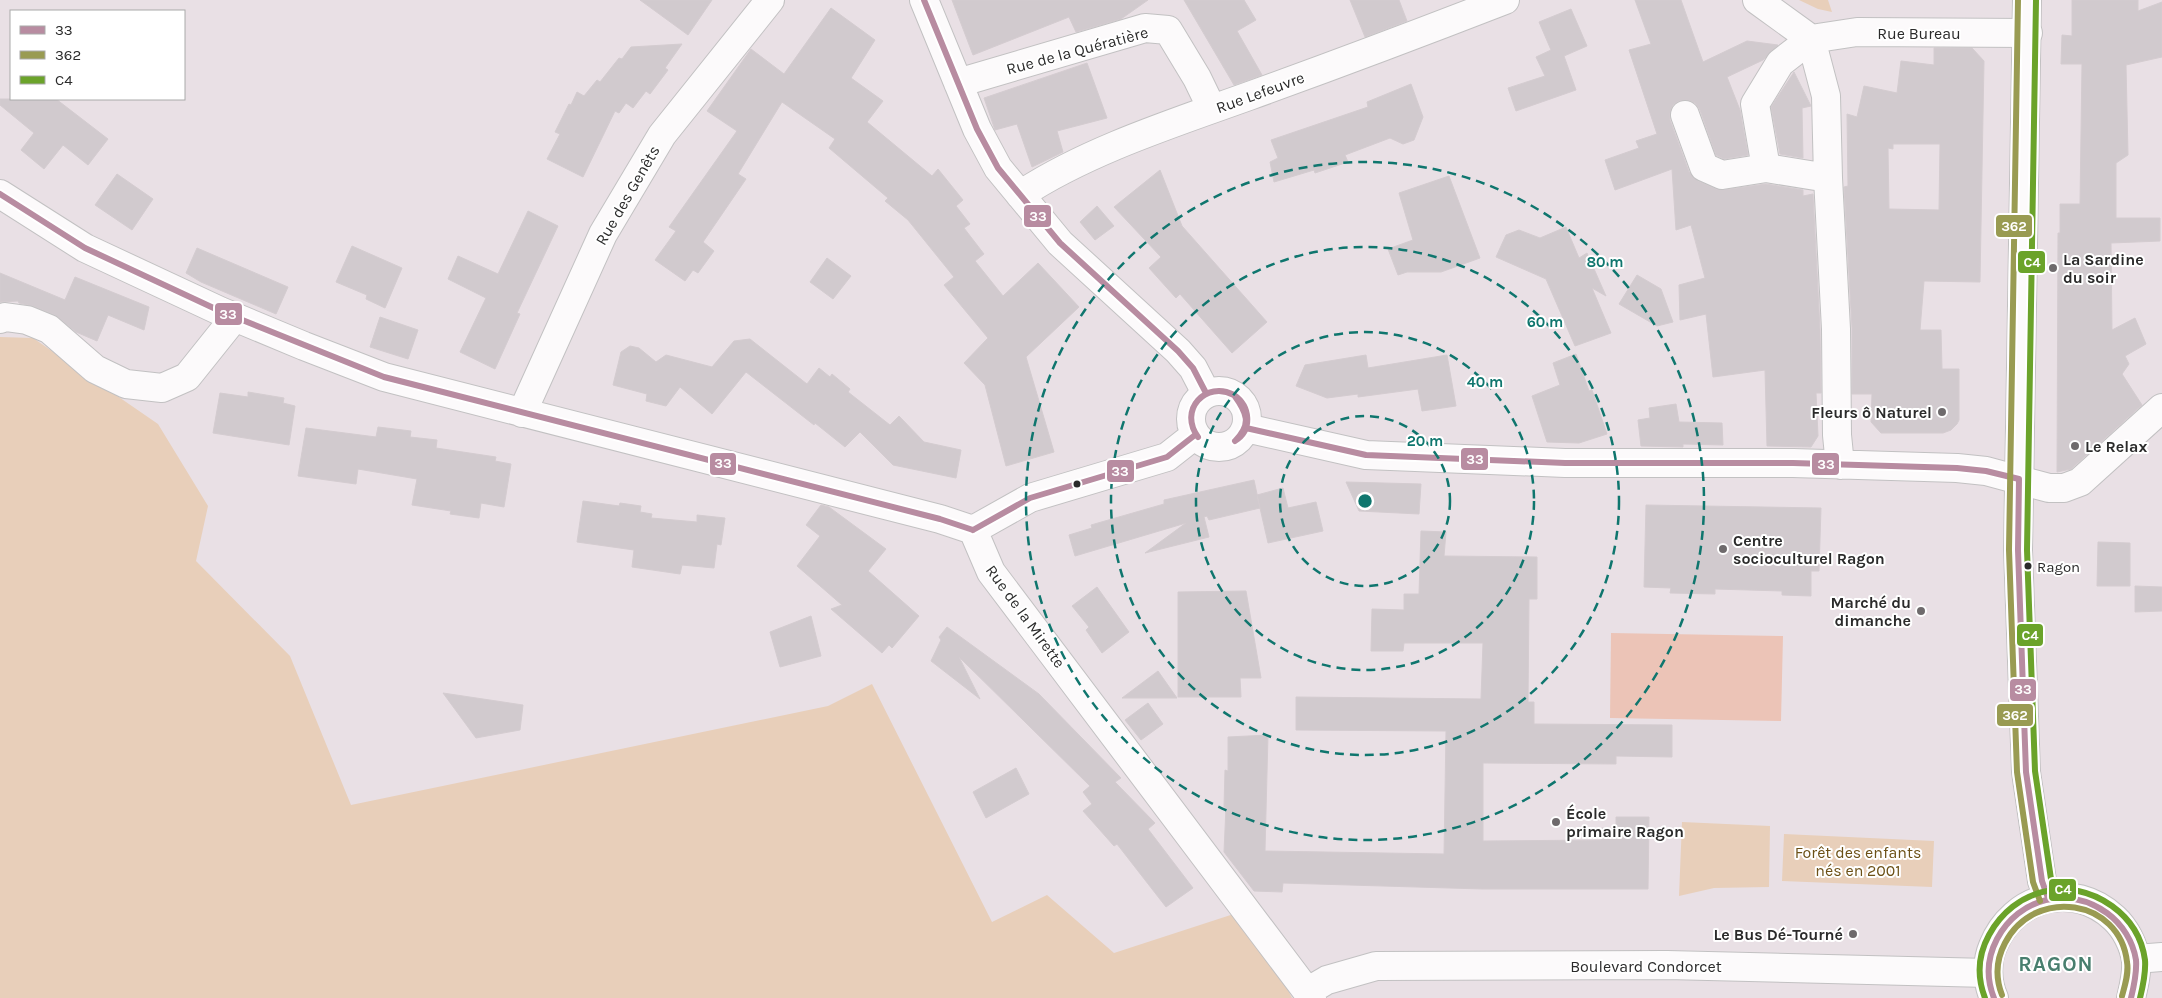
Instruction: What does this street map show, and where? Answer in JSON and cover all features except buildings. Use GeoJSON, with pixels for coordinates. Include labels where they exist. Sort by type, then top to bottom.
{"type":"FeatureCollection","features":[{"type":"Feature","properties":{"kind":"street","name":"Rue des Genêts"},"geometry":{"type":"LineString","coordinates":[[522,413],[603,234],[662,135],[770,0]]}},
{"type":"Feature","properties":{"kind":"street"},"geometry":{"type":"LineString","coordinates":[[924,0],[987,149],[998,168],[1060,243],[1178,351],[1193,368],[1206,393]]}},
{"type":"Feature","properties":{"kind":"street","name":"Rue Lefeuvre"},"geometry":{"type":"LineString","coordinates":[[1020,195],[1082,162],[1163,126],[1340,63],[1505,0]]}},
{"type":"Feature","properties":{"kind":"street"},"geometry":{"type":"LineString","coordinates":[[1757,0],[1812,39],[1826,96],[1828,178],[1836,329],[1837,435],[1840,465]]}},
{"type":"Feature","properties":{"kind":"street"},"geometry":{"type":"LineString","coordinates":[[2027,0],[2028,33],[2018,550],[2026,772],[2042,881],[2048,898]]}},
{"type":"Feature","properties":{"kind":"street","name":"Rue de la Quératière"},"geometry":{"type":"LineString","coordinates":[[958,83],[1145,28],[1168,30],[1198,78],[1212,109]]}},
{"type":"Feature","properties":{"kind":"street","name":"Rue Bureau"},"geometry":{"type":"LineString","coordinates":[[1812,39],[1857,32],[2028,33]]}},
{"type":"Feature","properties":{"kind":"street"},"geometry":{"type":"LineString","coordinates":[[1766,168],[1756,104],[1780,63],[1812,39]]}},
{"type":"Feature","properties":{"kind":"street"},"geometry":{"type":"LineString","coordinates":[[1685,116],[1704,167],[1722,176],[1766,168],[1828,178]]}},
{"type":"Feature","properties":{"kind":"street"},"geometry":{"type":"LineString","coordinates":[[0,194],[85,248],[235,317],[384,377],[940,519],[973,530],[1030,498],[1167,457],[1195,435]]}},
{"type":"Feature","properties":{"kind":"street"},"geometry":{"type":"LineString","coordinates":[[0,319],[27,320],[49,329],[95,369],[126,384],[162,388],[187,377],[235,317]]}},
{"type":"Feature","properties":{"kind":"street"},"geometry":{"type":"LineString","coordinates":[[1225,391],[1234,395],[1246,409],[1246,428],[1236,442],[1218,448],[1202,442],[1195,435],[1191,426],[1190,416],[1198,399],[1206,393],[1225,391]]}},
{"type":"Feature","properties":{"kind":"street"},"geometry":{"type":"LineString","coordinates":[[1246,428],[1366,456],[1565,463],[1840,465],[1957,468],[1986,471],[2049,488],[2064,488],[2080,482],[2162,408]]}},
{"type":"Feature","properties":{"kind":"street","name":"Rue de la Mirette"},"geometry":{"type":"LineString","coordinates":[[973,530],[992,572],[1310,995]]}},
{"type":"Feature","properties":{"kind":"street"},"geometry":{"type":"LineString","coordinates":[[1991,986],[1990,953],[1998,933],[2011,917],[2028,904],[2048,898],[2068,896],[2087,901],[2105,910],[2120,923],[2130,940],[2149,958],[2136,980],[2131,998]]}},
{"type":"Feature","properties":{"kind":"street","name":"Boulevard Condorcet"},"geometry":{"type":"LineString","coordinates":[[1310,995],[1327,980],[1376,966],[1667,965],[1991,986]]}},
{"type":"Feature","properties":{"kind":"green space"},"geometry":{"type":"Polygon","coordinates":[[[1799,0],[1828,0],[1832,12],[1818,9],[1799,0]]]}},
{"type":"Feature","properties":{"kind":"green space"},"geometry":{"type":"Polygon","coordinates":[[[0,337],[33,338],[158,424],[208,506],[196,561],[290,656],[351,805],[828,706],[872,684],[992,922],[1047,895],[1114,953],[1246,910],[1292,998],[0,998],[0,337]]]}},
{"type":"Feature","properties":{"kind":"green space"},"geometry":{"type":"Polygon","coordinates":[[[1682,822],[1770,826],[1769,887],[1714,888],[1679,896],[1682,822]]]}},
{"type":"Feature","properties":{"kind":"green space","name":"Forêt des enfants nés en 2001"},"geometry":{"type":"Polygon","coordinates":[[[1784,834],[1934,841],[1932,887],[1782,881],[1784,834]]]}},
{"type":"Feature","properties":{"kind":"shaded area"},"geometry":{"type":"Polygon","coordinates":[[[1611,633],[1783,636],[1781,721],[1610,718],[1611,633]]]}},
{"type":"Feature","properties":{"kind":"transit line","name":"33"},"geometry":{"type":"LineString","coordinates":[[924,0],[977,129],[998,168],[1060,243],[1178,351],[1193,368],[1206,393]]}},
{"type":"Feature","properties":{"kind":"transit line","name":"362"},"geometry":{"type":"LineString","coordinates":[[2018,0],[2009,550],[2017,772],[2033,882],[2040,901]]}},
{"type":"Feature","properties":{"kind":"transit line","name":"C4"},"geometry":{"type":"LineString","coordinates":[[2036,0],[2027,550],[2035,771],[2051,879],[2056,895]]}},
{"type":"Feature","properties":{"kind":"transit line","name":"33"},"geometry":{"type":"LineString","coordinates":[[0,194],[85,248],[220,311],[384,377],[940,519],[973,530]]}},
{"type":"Feature","properties":{"kind":"transit line","name":"33"},"geometry":{"type":"LineString","coordinates":[[1198,437],[1191,417],[1193,408],[1198,400],[1214,391],[1224,391],[1234,395]]}},
{"type":"Feature","properties":{"kind":"transit line","name":"33"},"geometry":{"type":"LineString","coordinates":[[1234,395],[1243,405],[1247,418],[1245,431],[1235,441]]}},
{"type":"Feature","properties":{"kind":"transit line","name":"33"},"geometry":{"type":"LineString","coordinates":[[1234,395],[1242,407],[1246,418],[1244,429],[1235,441]]}},
{"type":"Feature","properties":{"kind":"transit line","name":"33"},"geometry":{"type":"LineString","coordinates":[[1246,428],[1366,455],[1565,463],[1793,463],[1957,468],[1986,471],[2019,479]]}},
{"type":"Feature","properties":{"kind":"transit line","name":"33"},"geometry":{"type":"LineString","coordinates":[[973,530],[1030,498],[1167,457],[1195,435]]}},
{"type":"Feature","properties":{"kind":"transit line","name":"33"},"geometry":{"type":"LineString","coordinates":[[2019,479],[2018,550],[2026,772],[2042,881],[2048,898]]}},
{"type":"Feature","properties":{"kind":"transit line","name":"C4"},"geometry":{"type":"LineString","coordinates":[[1985,998],[1980,974],[1981,958],[1985,943],[2000,919],[2028,897],[2061,889],[2095,896],[2112,906],[2130,923],[2141,944],[2145,960],[2145,975],[2140,998]]}},
{"type":"Feature","properties":{"kind":"transit line","name":"33"},"geometry":{"type":"LineString","coordinates":[[1994,998],[1989,976],[1991,953],[2006,925],[2031,905],[2061,898],[2076,899],[2092,904],[2107,913],[2122,928],[2132,946],[2136,960],[2136,975],[2131,998]]}},
{"type":"Feature","properties":{"kind":"transit line","name":"362"},"geometry":{"type":"LineString","coordinates":[[2002,995],[1998,982],[1998,969],[2005,943],[2019,925],[2036,913],[2055,907],[2075,908],[2093,913],[2109,924],[2121,941],[2127,962],[2122,996]]}},
{"type":"Feature","properties":{"kind":"place","name":"La Sardine du soir"},"geometry":{"type":"Point","coordinates":[2053,268]}},
{"type":"Feature","properties":{"kind":"place","name":"Fleurs ô Naturel"},"geometry":{"type":"Point","coordinates":[1942,412]}},
{"type":"Feature","properties":{"kind":"place","name":"Le Relax"},"geometry":{"type":"Point","coordinates":[2075,446]}},
{"type":"Feature","properties":{"kind":"place","name":"Centre socioculturel Ragon"},"geometry":{"type":"Point","coordinates":[1723,549]}},
{"type":"Feature","properties":{"kind":"place","name":"Ragon"},"geometry":{"type":"Point","coordinates":[2028,566]}},
{"type":"Feature","properties":{"kind":"place","name":"Marché du dimanche"},"geometry":{"type":"Point","coordinates":[1921,611]}},
{"type":"Feature","properties":{"kind":"place","name":"École primaire Ragon"},"geometry":{"type":"Point","coordinates":[1556,822]}},
{"type":"Feature","properties":{"kind":"place","name":"Le Bus Dé-Tourné"},"geometry":{"type":"Point","coordinates":[1853,934]}},
{"type":"Feature","properties":{"kind":"district","name":"RAGON"},"geometry":{"type":"Point","coordinates":[2056,964]}}]}
